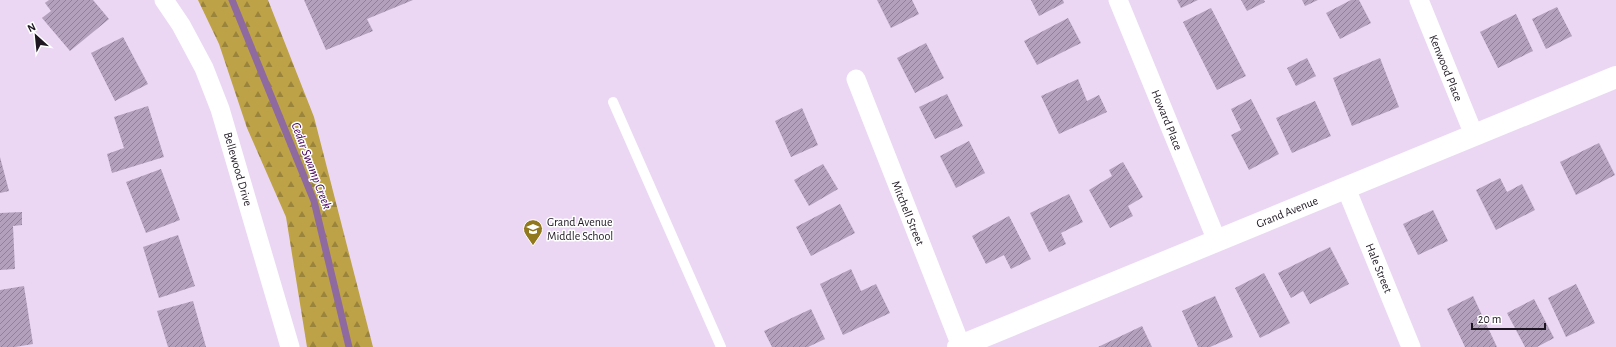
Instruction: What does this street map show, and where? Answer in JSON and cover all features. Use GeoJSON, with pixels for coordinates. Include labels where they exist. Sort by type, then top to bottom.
{"type":"FeatureCollection","features":[{"type":"Feature","properties":{"kind":"street","name":"Bellewood Drive"},"geometry":{"type":"LineString","coordinates":[[164,0],[182,25],[204,68],[220,109],[290,347]]}},
{"type":"Feature","properties":{"kind":"street","name":"Howard Place"},"geometry":{"type":"LineString","coordinates":[[1118,0],[1217,241]]}},
{"type":"Feature","properties":{"kind":"street","name":"Kenwood Place"},"geometry":{"type":"LineString","coordinates":[[1418,0],[1474,135]]}},
{"type":"Feature","properties":{"kind":"street","name":"Grand Avenue"},"geometry":{"type":"LineString","coordinates":[[960,346],[1616,77]]}},
{"type":"Feature","properties":{"kind":"street","name":"Mitchell Street"},"geometry":{"type":"LineString","coordinates":[[856,79],[960,346]]}},
{"type":"Feature","properties":{"kind":"street","name":"Hale Street"},"geometry":{"type":"LineString","coordinates":[[1346,188],[1411,347]]}},
{"type":"Feature","properties":{"kind":"lane"},"geometry":{"type":"LineString","coordinates":[[613,102],[721,347]]}},
{"type":"Feature","properties":{"kind":"green space"},"geometry":{"type":"Polygon","coordinates":[[[198,0],[268,0],[314,117],[373,347],[307,347],[286,217],[247,128],[219,44],[198,0]]]}},
{"type":"Feature","properties":{"kind":"building"},"geometry":{"type":"Polygon","coordinates":[[[49,0],[93,0],[109,19],[70,51],[42,18],[51,11],[45,3],[49,0]]]}},
{"type":"Feature","properties":{"kind":"building"},"geometry":{"type":"Polygon","coordinates":[[[304,0],[413,0],[367,19],[373,31],[326,50],[304,0]]]}},
{"type":"Feature","properties":{"kind":"building"},"geometry":{"type":"Polygon","coordinates":[[[877,0],[912,0],[919,14],[891,28],[877,0]]]}},
{"type":"Feature","properties":{"kind":"building"},"geometry":{"type":"Polygon","coordinates":[[[1031,0],[1063,0],[1064,3],[1039,16],[1031,0]]]}},
{"type":"Feature","properties":{"kind":"building"},"geometry":{"type":"Polygon","coordinates":[[[1177,0],[1198,0],[1181,8],[1177,0]]]}},
{"type":"Feature","properties":{"kind":"building"},"geometry":{"type":"Polygon","coordinates":[[[1241,0],[1264,0],[1265,2],[1247,11],[1241,0]]]}},
{"type":"Feature","properties":{"kind":"building"},"geometry":{"type":"Polygon","coordinates":[[[1302,0],[1318,0],[1305,6],[1302,0]]]}},
{"type":"Feature","properties":{"kind":"building"},"geometry":{"type":"Polygon","coordinates":[[[1351,0],[1359,0],[1371,23],[1340,39],[1326,13],[1351,0]]]}},
{"type":"Feature","properties":{"kind":"building"},"geometry":{"type":"Polygon","coordinates":[[[1557,7],[1572,36],[1546,49],[1532,19],[1557,7]]]}},
{"type":"Feature","properties":{"kind":"building"},"geometry":{"type":"Polygon","coordinates":[[[1211,8],[1246,76],[1217,90],[1183,22],[1211,8]]]}},
{"type":"Feature","properties":{"kind":"building"},"geometry":{"type":"Polygon","coordinates":[[[1516,14],[1533,51],[1498,68],[1480,32],[1516,14]]]}},
{"type":"Feature","properties":{"kind":"building"},"geometry":{"type":"Polygon","coordinates":[[[1068,18],[1081,43],[1037,65],[1024,41],[1068,18]]]}},
{"type":"Feature","properties":{"kind":"building"},"geometry":{"type":"Polygon","coordinates":[[[123,37],[148,84],[115,101],[91,53],[123,37]]]}},
{"type":"Feature","properties":{"kind":"building"},"geometry":{"type":"Polygon","coordinates":[[[926,43],[944,78],[915,93],[897,58],[926,43]]]}},
{"type":"Feature","properties":{"kind":"building"},"geometry":{"type":"Polygon","coordinates":[[[1307,58],[1316,76],[1296,86],[1287,68],[1307,58]]]}},
{"type":"Feature","properties":{"kind":"building"},"geometry":{"type":"Polygon","coordinates":[[[1380,58],[1399,107],[1352,126],[1333,78],[1380,58]]]}},
{"type":"Feature","properties":{"kind":"building"},"geometry":{"type":"Polygon","coordinates":[[[1078,79],[1087,101],[1099,95],[1107,112],[1059,134],[1041,96],[1078,79]]]}},
{"type":"Feature","properties":{"kind":"building"},"geometry":{"type":"Polygon","coordinates":[[[947,94],[963,126],[935,139],[919,107],[947,94]]]}},
{"type":"Feature","properties":{"kind":"building"},"geometry":{"type":"Polygon","coordinates":[[[1251,99],[1279,154],[1249,170],[1231,135],[1241,130],[1231,109],[1251,99]]]}},
{"type":"Feature","properties":{"kind":"building"},"geometry":{"type":"Polygon","coordinates":[[[1315,101],[1331,136],[1292,153],[1276,118],[1315,101]]]}},
{"type":"Feature","properties":{"kind":"building"},"geometry":{"type":"Polygon","coordinates":[[[148,106],[164,157],[112,173],[107,154],[124,148],[114,117],[148,106]]]}},
{"type":"Feature","properties":{"kind":"building"},"geometry":{"type":"Polygon","coordinates":[[[802,108],[818,145],[791,157],[775,121],[802,108]]]}},
{"type":"Feature","properties":{"kind":"building"},"geometry":{"type":"Polygon","coordinates":[[[969,141],[985,173],[956,188],[940,156],[969,141]]]}},
{"type":"Feature","properties":{"kind":"building"},"geometry":{"type":"Polygon","coordinates":[[[1599,143],[1615,175],[1576,195],[1560,162],[1599,143]]]}},
{"type":"Feature","properties":{"kind":"building"},"geometry":{"type":"Polygon","coordinates":[[[0,157],[9,191],[0,193],[0,157]]]}},
{"type":"Feature","properties":{"kind":"building"},"geometry":{"type":"Polygon","coordinates":[[[1123,162],[1143,197],[1128,206],[1133,216],[1110,228],[1089,190],[1112,176],[1109,170],[1123,162]]]}},
{"type":"Feature","properties":{"kind":"building"},"geometry":{"type":"Polygon","coordinates":[[[823,164],[838,189],[809,206],[794,180],[823,164]]]}},
{"type":"Feature","properties":{"kind":"building"},"geometry":{"type":"Polygon","coordinates":[[[161,169],[180,220],[146,233],[126,182],[161,169]]]}},
{"type":"Feature","properties":{"kind":"building"},"geometry":{"type":"Polygon","coordinates":[[[1500,178],[1507,192],[1522,184],[1535,210],[1496,230],[1476,190],[1500,178]]]}},
{"type":"Feature","properties":{"kind":"building"},"geometry":{"type":"Polygon","coordinates":[[[1069,194],[1083,222],[1061,233],[1066,244],[1049,252],[1030,213],[1069,194]]]}},
{"type":"Feature","properties":{"kind":"building"},"geometry":{"type":"Polygon","coordinates":[[[840,204],[855,233],[811,256],[796,227],[840,204]]]}},
{"type":"Feature","properties":{"kind":"building"},"geometry":{"type":"Polygon","coordinates":[[[1433,210],[1448,241],[1418,255],[1403,224],[1433,210]]]}},
{"type":"Feature","properties":{"kind":"building"},"geometry":{"type":"Polygon","coordinates":[[[22,212],[22,225],[13,226],[15,269],[0,270],[0,213],[22,212]]]}},
{"type":"Feature","properties":{"kind":"building"},"geometry":{"type":"Polygon","coordinates":[[[1009,216],[1031,259],[1011,269],[1004,255],[986,264],[972,236],[1009,216]]]}},
{"type":"Feature","properties":{"kind":"building"},"geometry":{"type":"Polygon","coordinates":[[[178,235],[195,286],[159,298],[143,247],[178,235]]]}},
{"type":"Feature","properties":{"kind":"building"},"geometry":{"type":"Polygon","coordinates":[[[1330,247],[1349,284],[1310,304],[1303,291],[1291,298],[1278,273],[1330,247]]]}},
{"type":"Feature","properties":{"kind":"building"},"geometry":{"type":"Polygon","coordinates":[[[851,269],[861,291],[876,284],[890,313],[843,335],[820,284],[851,269]]]}},
{"type":"Feature","properties":{"kind":"building"},"geometry":{"type":"Polygon","coordinates":[[[1264,273],[1290,323],[1260,338],[1235,288],[1264,273]]]}},
{"type":"Feature","properties":{"kind":"building"},"geometry":{"type":"Polygon","coordinates":[[[1576,284],[1595,323],[1566,337],[1548,298],[1576,284]]]}},
{"type":"Feature","properties":{"kind":"building"},"geometry":{"type":"Polygon","coordinates":[[[24,286],[33,344],[15,347],[0,347],[0,290],[24,286]]]}},
{"type":"Feature","properties":{"kind":"building"},"geometry":{"type":"Polygon","coordinates":[[[1215,296],[1233,337],[1210,347],[1198,347],[1182,311],[1215,296]]]}},
{"type":"Feature","properties":{"kind":"building"},"geometry":{"type":"Polygon","coordinates":[[[1473,296],[1497,347],[1465,347],[1447,309],[1473,296]]]}},
{"type":"Feature","properties":{"kind":"building"},"geometry":{"type":"Polygon","coordinates":[[[1534,299],[1554,338],[1537,347],[1525,347],[1507,313],[1534,299]]]}},
{"type":"Feature","properties":{"kind":"building"},"geometry":{"type":"Polygon","coordinates":[[[193,301],[206,347],[168,347],[157,311],[193,301]]]}},
{"type":"Feature","properties":{"kind":"building"},"geometry":{"type":"Polygon","coordinates":[[[811,309],[825,339],[808,347],[772,347],[764,331],[811,309]]]}},
{"type":"Feature","properties":{"kind":"building"},"geometry":{"type":"Polygon","coordinates":[[[1142,326],[1152,347],[1098,347],[1142,326]]]}},
{"type":"Feature","properties":{"kind":"waterway","name":"Cedar Swamp Creek"},"geometry":{"type":"LineString","coordinates":[[232,0],[314,201],[349,347]]}},
{"type":"Feature","properties":{"kind":"place","name":"Grand Avenue Middle School"},"geometry":{"type":"Point","coordinates":[533,246]}}]}
